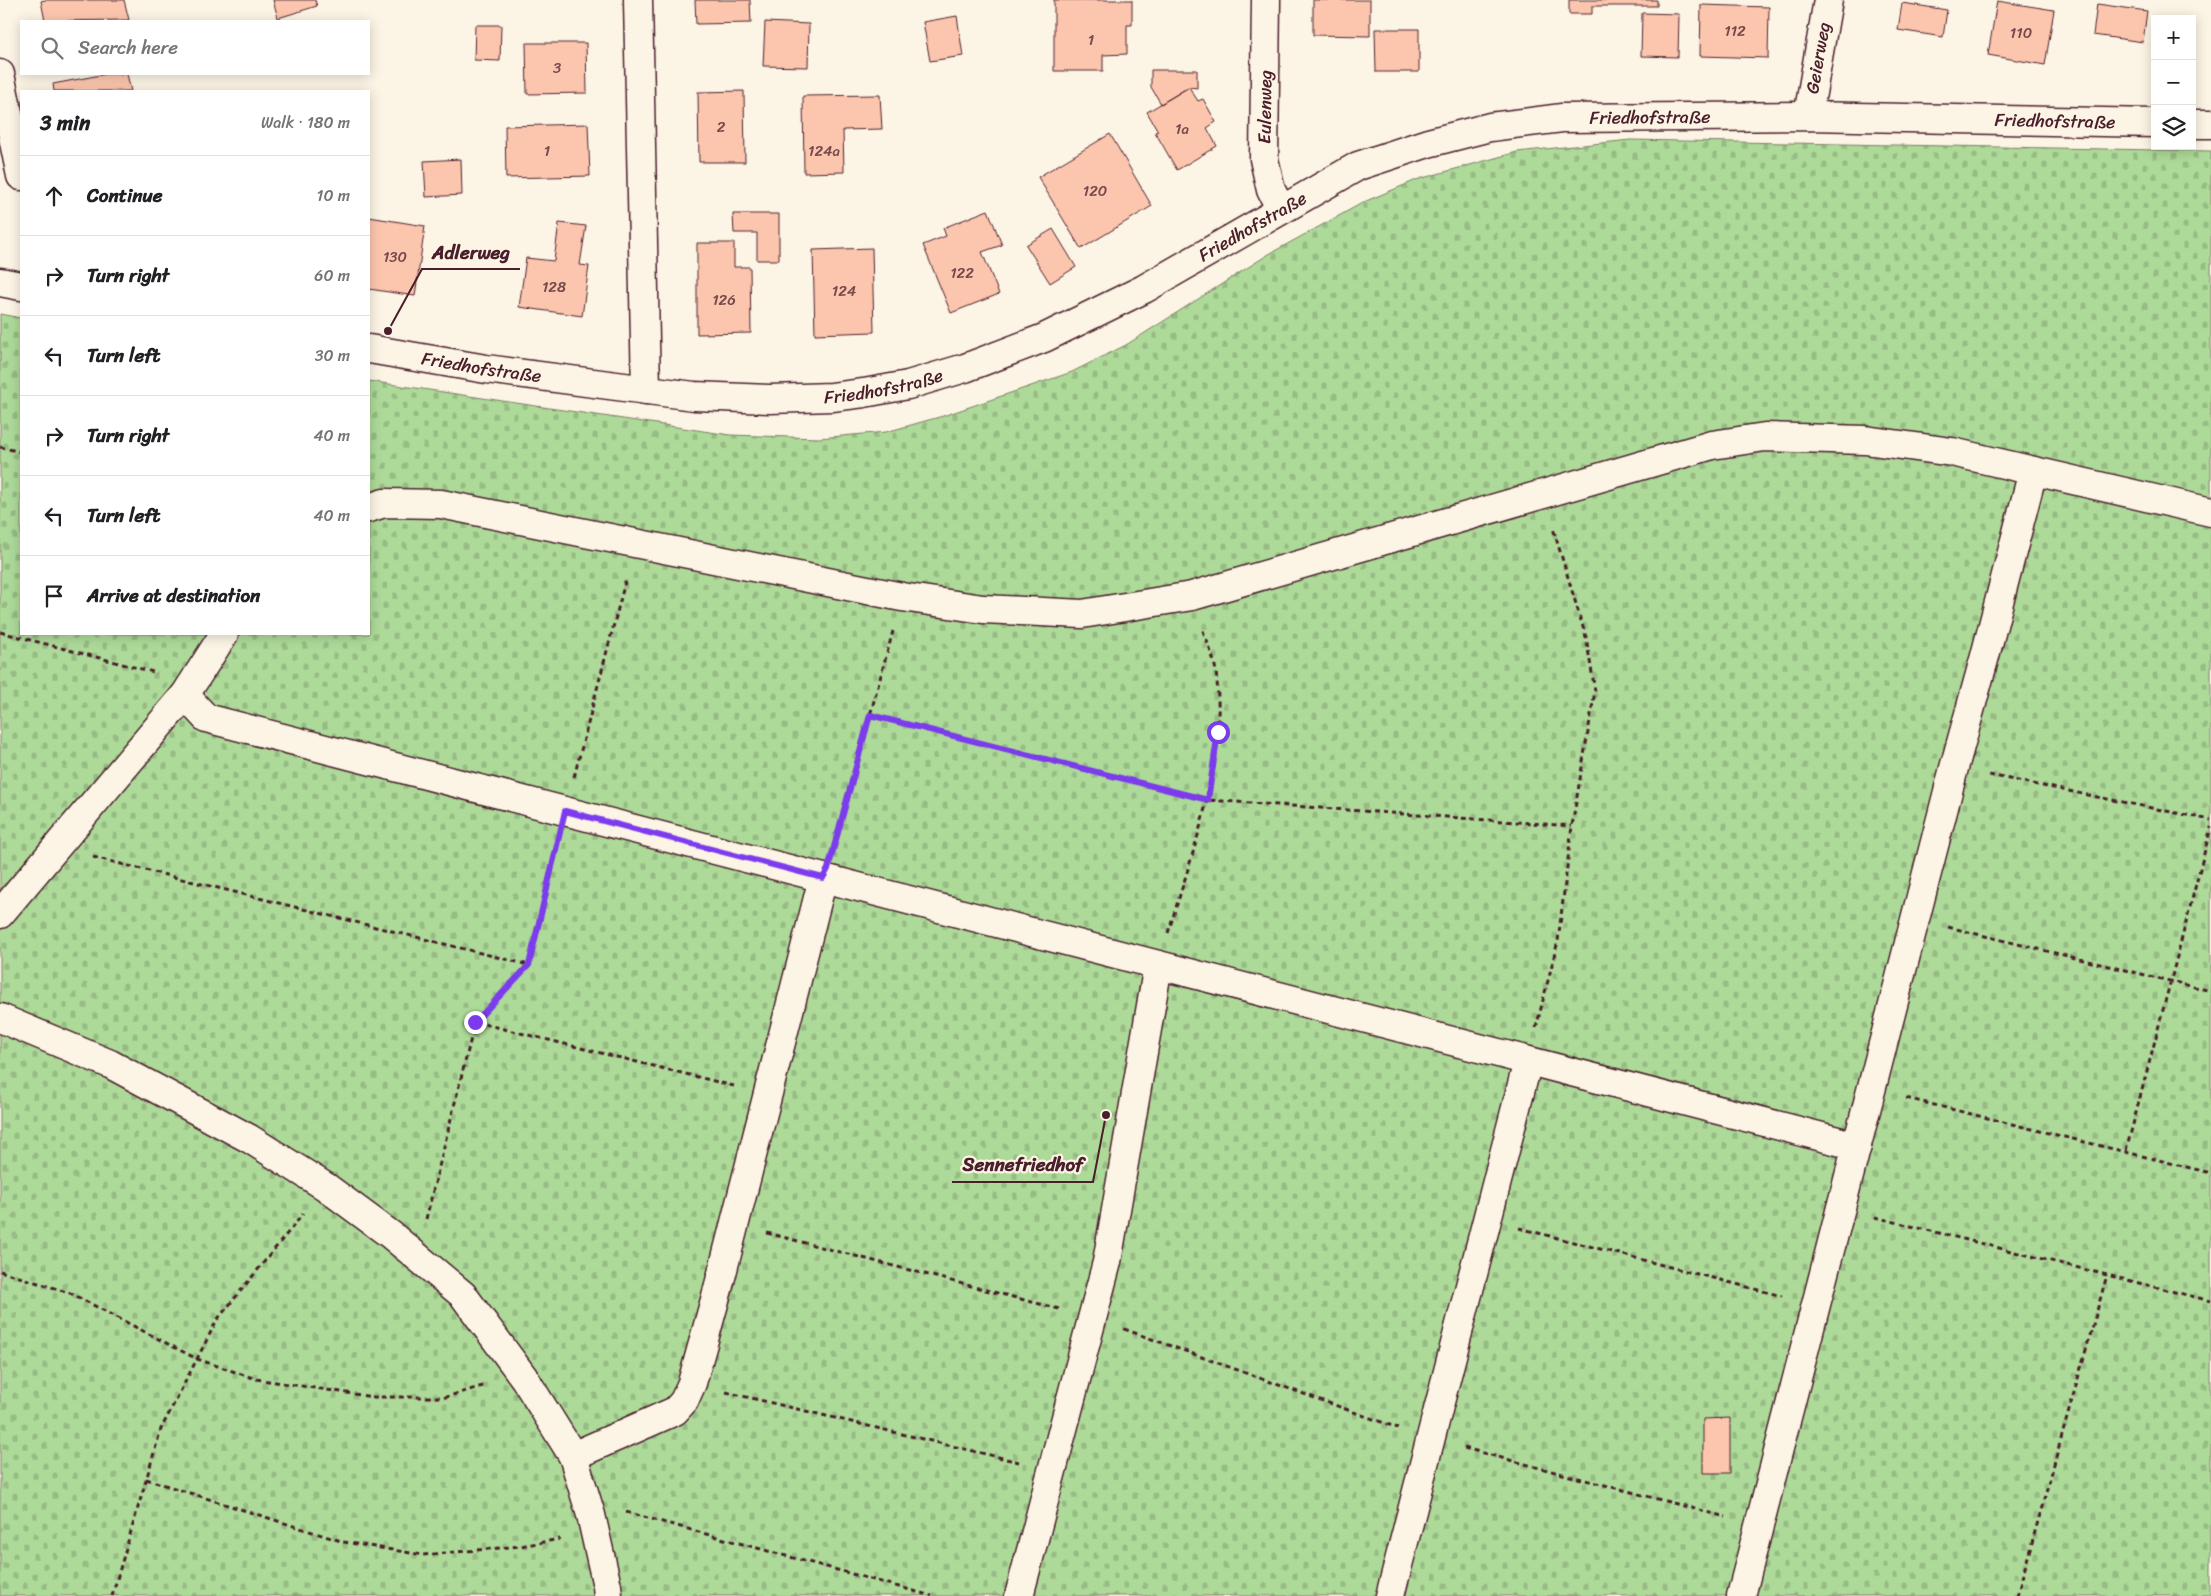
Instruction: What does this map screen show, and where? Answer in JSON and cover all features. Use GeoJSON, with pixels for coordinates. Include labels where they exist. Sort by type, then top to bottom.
{"type":"FeatureCollection","features":[{"type":"Feature","properties":{"kind":"street"},"geometry":{"type":"LineString","coordinates":[[638,0],[646,390]]}},
{"type":"Feature","properties":{"kind":"street","name":"Eulenweg"},"geometry":{"type":"LineString","coordinates":[[1266,0],[1264,159],[1271,190],[1280,210]]}},
{"type":"Feature","properties":{"kind":"street","name":"Geierweg"},"geometry":{"type":"LineString","coordinates":[[1808,116],[1828,0]]}},
{"type":"Feature","properties":{"kind":"street"},"geometry":{"type":"LineString","coordinates":[[0,74],[20,171]]}},
{"type":"Feature","properties":{"kind":"street","name":"Friedhofstraße"},"geometry":{"type":"LineString","coordinates":[[370,349],[486,369],[694,396],[778,399],[832,397],[908,385],[965,368],[1044,338],[1144,289],[1358,166],[1428,143],[1490,127],[1562,118],[1808,116],[2151,123]]}},
{"type":"Feature","properties":{"kind":"street"},"geometry":{"type":"LineString","coordinates":[[2196,124],[2211,124]]}},
{"type":"Feature","properties":{"kind":"street"},"geometry":{"type":"LineString","coordinates":[[0,282],[20,286]]}},
{"type":"Feature","properties":{"kind":"street"},"geometry":{"type":"LineString","coordinates":[[370,508],[384,503],[441,504],[902,597],[983,609],[1082,614],[1192,596],[1712,445],[1765,438],[1865,440],[1952,452],[2211,512]]}},
{"type":"Feature","properties":{"kind":"street"},"geometry":{"type":"LineString","coordinates":[[1741,1596],[1954,768],[2033,471]]}},
{"type":"Feature","properties":{"kind":"street"},"geometry":{"type":"LineString","coordinates":[[0,914],[185,695],[223,635]]}},
{"type":"Feature","properties":{"kind":"street"},"geometry":{"type":"LineString","coordinates":[[185,695],[206,718],[1857,1146]]}},
{"type":"Feature","properties":{"kind":"street"},"geometry":{"type":"LineString","coordinates":[[573,1456],[675,1411],[684,1401],[692,1383],[735,1224],[823,878]]}},
{"type":"Feature","properties":{"kind":"street"},"geometry":{"type":"LineString","coordinates":[[1019,1596],[1107,1262],[1158,965]]}},
{"type":"Feature","properties":{"kind":"street"},"geometry":{"type":"LineString","coordinates":[[0,1018],[110,1064],[250,1139],[326,1187],[412,1252],[462,1295],[518,1368],[573,1456],[593,1524],[608,1586],[608,1596]]}},
{"type":"Feature","properties":{"kind":"street"},"geometry":{"type":"LineString","coordinates":[[1390,1596],[1528,1060]]}},
{"type":"Feature","properties":{"kind":"path"},"geometry":{"type":"LineString","coordinates":[[0,447],[20,452]]}},
{"type":"Feature","properties":{"kind":"path"},"geometry":{"type":"LineString","coordinates":[[1528,1060],[1558,941],[1572,826],[1595,691],[1586,637],[1542,493]]}},
{"type":"Feature","properties":{"kind":"path"},"geometry":{"type":"LineString","coordinates":[[412,1252],[422,1234],[475,1022],[529,965],[565,811],[635,543]]}},
{"type":"Feature","properties":{"kind":"path"},"geometry":{"type":"LineString","coordinates":[[1158,965],[1208,800],[1218,732],[1216,670],[1192,596]]}},
{"type":"Feature","properties":{"kind":"path"},"geometry":{"type":"LineString","coordinates":[[823,878],[828,869],[902,597]]}},
{"type":"Feature","properties":{"kind":"path"},"geometry":{"type":"LineString","coordinates":[[0,632],[163,674],[185,695]]}},
{"type":"Feature","properties":{"kind":"path"},"geometry":{"type":"LineString","coordinates":[[870,715],[1208,800],[1572,826]]}},
{"type":"Feature","properties":{"kind":"path"},"geometry":{"type":"LineString","coordinates":[[1954,768],[2211,820]]}},
{"type":"Feature","properties":{"kind":"path"},"geometry":{"type":"LineString","coordinates":[[2126,1151],[2211,827]]}},
{"type":"Feature","properties":{"kind":"path"},"geometry":{"type":"LineString","coordinates":[[56,848],[529,965]]}},
{"type":"Feature","properties":{"kind":"path"},"geometry":{"type":"LineString","coordinates":[[1916,919],[2211,991]]}},
{"type":"Feature","properties":{"kind":"path"},"geometry":{"type":"LineString","coordinates":[[475,1022],[768,1095]]}},
{"type":"Feature","properties":{"kind":"path"},"geometry":{"type":"LineString","coordinates":[[1872,1090],[2211,1173]]}},
{"type":"Feature","properties":{"kind":"path"},"geometry":{"type":"LineString","coordinates":[[112,1596],[161,1429],[217,1320],[270,1252],[326,1187]]}},
{"type":"Feature","properties":{"kind":"path"},"geometry":{"type":"LineString","coordinates":[[1840,1208],[2211,1301]]}},
{"type":"Feature","properties":{"kind":"path"},"geometry":{"type":"LineString","coordinates":[[1487,1220],[1815,1304]]}},
{"type":"Feature","properties":{"kind":"path"},"geometry":{"type":"LineString","coordinates":[[735,1224],[1092,1318],[1430,1440],[1759,1526]]}},
{"type":"Feature","properties":{"kind":"path"},"geometry":{"type":"LineString","coordinates":[[0,1271],[70,1294],[197,1359],[256,1379],[373,1397],[446,1397],[482,1388],[518,1368]]}},
{"type":"Feature","properties":{"kind":"path"},"geometry":{"type":"LineString","coordinates":[[2017,1596],[2107,1275]]}},
{"type":"Feature","properties":{"kind":"path"},"geometry":{"type":"LineString","coordinates":[[692,1383],[1052,1470]]}},
{"type":"Feature","properties":{"kind":"path"},"geometry":{"type":"LineString","coordinates":[[146,1480],[344,1542],[424,1555],[521,1546],[593,1524],[619,1510],[932,1596]]}},
{"type":"Feature","properties":{"kind":"green space"},"geometry":{"type":"Polygon","coordinates":[[[1630,140],[2211,151],[2211,1596],[0,1596],[0,314],[20,318],[20,635],[370,635],[370,381],[730,435],[819,438],[886,432],[943,416],[1072,372],[1126,345],[1269,254],[1366,201],[1419,179],[1517,152],[1630,140]]]}},
{"type":"Feature","properties":{"kind":"building"},"geometry":{"type":"Polygon","coordinates":[[[124,0],[129,20],[45,20],[41,1],[124,0]]]}},
{"type":"Feature","properties":{"kind":"building"},"geometry":{"type":"Polygon","coordinates":[[[273,0],[315,0],[317,6],[278,18],[273,0]]]}},
{"type":"Feature","properties":{"kind":"building"},"geometry":{"type":"Polygon","coordinates":[[[695,0],[750,0],[751,23],[696,24],[695,0]]]}},
{"type":"Feature","properties":{"kind":"building"},"geometry":{"type":"Polygon","coordinates":[[[1054,0],[1132,0],[1132,25],[1127,25],[1127,54],[1103,55],[1103,71],[1054,71],[1054,0]]]}},
{"type":"Feature","properties":{"kind":"building"},"geometry":{"type":"Polygon","coordinates":[[[1313,0],[1370,0],[1370,36],[1313,35],[1313,0]]]}},
{"type":"Feature","properties":{"kind":"building"},"geometry":{"type":"Polygon","coordinates":[[[1569,0],[1657,0],[1657,6],[1592,6],[1592,14],[1569,14],[1569,0]]]}},
{"type":"Feature","properties":{"kind":"building"},"geometry":{"type":"Polygon","coordinates":[[[1997,1],[2054,10],[2045,65],[1988,55],[1997,1]]]}},
{"type":"Feature","properties":{"kind":"building"},"geometry":{"type":"Polygon","coordinates":[[[1902,3],[1947,10],[1943,37],[1898,30],[1902,3]]]}},
{"type":"Feature","properties":{"kind":"building"},"geometry":{"type":"Polygon","coordinates":[[[2097,4],[2147,11],[2143,42],[2093,35],[2097,4]]]}},
{"type":"Feature","properties":{"kind":"building"},"geometry":{"type":"Polygon","coordinates":[[[1701,5],[1769,7],[1768,58],[1700,56],[1701,5]]]}},
{"type":"Feature","properties":{"kind":"building"},"geometry":{"type":"Polygon","coordinates":[[[1642,13],[1679,14],[1678,57],[1641,56],[1642,13]]]}},
{"type":"Feature","properties":{"kind":"building"},"geometry":{"type":"Polygon","coordinates":[[[957,16],[963,56],[930,61],[923,22],[957,16]]]}},
{"type":"Feature","properties":{"kind":"building"},"geometry":{"type":"Polygon","coordinates":[[[765,22],[809,24],[808,67],[763,66],[765,22]]]}},
{"type":"Feature","properties":{"kind":"building"},"geometry":{"type":"Polygon","coordinates":[[[475,25],[501,25],[500,61],[474,60],[475,25]]]}},
{"type":"Feature","properties":{"kind":"building"},"geometry":{"type":"Polygon","coordinates":[[[1375,29],[1419,29],[1419,72],[1376,72],[1375,29]]]}},
{"type":"Feature","properties":{"kind":"building"},"geometry":{"type":"Polygon","coordinates":[[[526,43],[586,43],[587,93],[527,94],[526,43]]]}},
{"type":"Feature","properties":{"kind":"building"},"geometry":{"type":"Polygon","coordinates":[[[1151,70],[1197,70],[1197,88],[1189,87],[1161,104],[1151,87],[1151,70]]]}},
{"type":"Feature","properties":{"kind":"building"},"geometry":{"type":"Polygon","coordinates":[[[101,75],[127,75],[131,90],[54,90],[53,84],[101,75]]]}},
{"type":"Feature","properties":{"kind":"building"},"geometry":{"type":"Polygon","coordinates":[[[1189,87],[1198,101],[1203,99],[1216,122],[1207,128],[1217,146],[1177,170],[1155,132],[1158,131],[1147,112],[1189,87]]]}},
{"type":"Feature","properties":{"kind":"building"},"geometry":{"type":"Polygon","coordinates":[[[744,91],[745,162],[699,162],[698,92],[744,91]]]}},
{"type":"Feature","properties":{"kind":"building"},"geometry":{"type":"Polygon","coordinates":[[[880,95],[882,129],[843,130],[844,172],[804,173],[803,96],[880,95]]]}},
{"type":"Feature","properties":{"kind":"building"},"geometry":{"type":"Polygon","coordinates":[[[588,124],[590,176],[506,178],[505,126],[588,124]]]}},
{"type":"Feature","properties":{"kind":"building"},"geometry":{"type":"Polygon","coordinates":[[[1110,134],[1152,206],[1081,249],[1038,177],[1110,134]]]}},
{"type":"Feature","properties":{"kind":"building"},"geometry":{"type":"Polygon","coordinates":[[[461,159],[462,195],[426,197],[424,161],[461,159]]]}},
{"type":"Feature","properties":{"kind":"building"},"geometry":{"type":"Polygon","coordinates":[[[988,210],[1002,245],[982,252],[999,294],[951,313],[923,245],[946,236],[943,228],[988,210]]]}},
{"type":"Feature","properties":{"kind":"building"},"geometry":{"type":"Polygon","coordinates":[[[733,214],[779,214],[779,260],[757,260],[757,233],[734,233],[733,214]]]}},
{"type":"Feature","properties":{"kind":"building"},"geometry":{"type":"Polygon","coordinates":[[[370,217],[425,226],[415,296],[370,289],[370,217]]]}},
{"type":"Feature","properties":{"kind":"building"},"geometry":{"type":"Polygon","coordinates":[[[559,223],[586,226],[580,265],[589,266],[582,316],[519,307],[526,258],[554,261],[559,223]]]}},
{"type":"Feature","properties":{"kind":"building"},"geometry":{"type":"Polygon","coordinates":[[[1053,229],[1076,267],[1050,283],[1026,245],[1053,229]]]}},
{"type":"Feature","properties":{"kind":"building"},"geometry":{"type":"Polygon","coordinates":[[[697,243],[734,243],[734,267],[750,267],[751,333],[697,334],[697,243]]]}},
{"type":"Feature","properties":{"kind":"building"},"geometry":{"type":"Polygon","coordinates":[[[872,248],[874,332],[815,334],[813,250],[872,248]]]}},
{"type":"Feature","properties":{"kind":"building"},"geometry":{"type":"Polygon","coordinates":[[[1730,1418],[1730,1473],[1703,1473],[1703,1419],[1730,1418]]]}},
{"type":"Feature","properties":{"kind":"place","name":"Adlerweg"},"geometry":{"type":"Point","coordinates":[388,331]}},
{"type":"Feature","properties":{"kind":"place","name":"Sennefriedhof"},"geometry":{"type":"Point","coordinates":[1106,1115]}},
{"type":"Feature","properties":{"kind":"route"},"geometry":{"type":"LineString","coordinates":[[475,1022],[529,965],[565,811],[823,878],[828,869],[870,715],[1208,800],[1218,732]]}}]}
